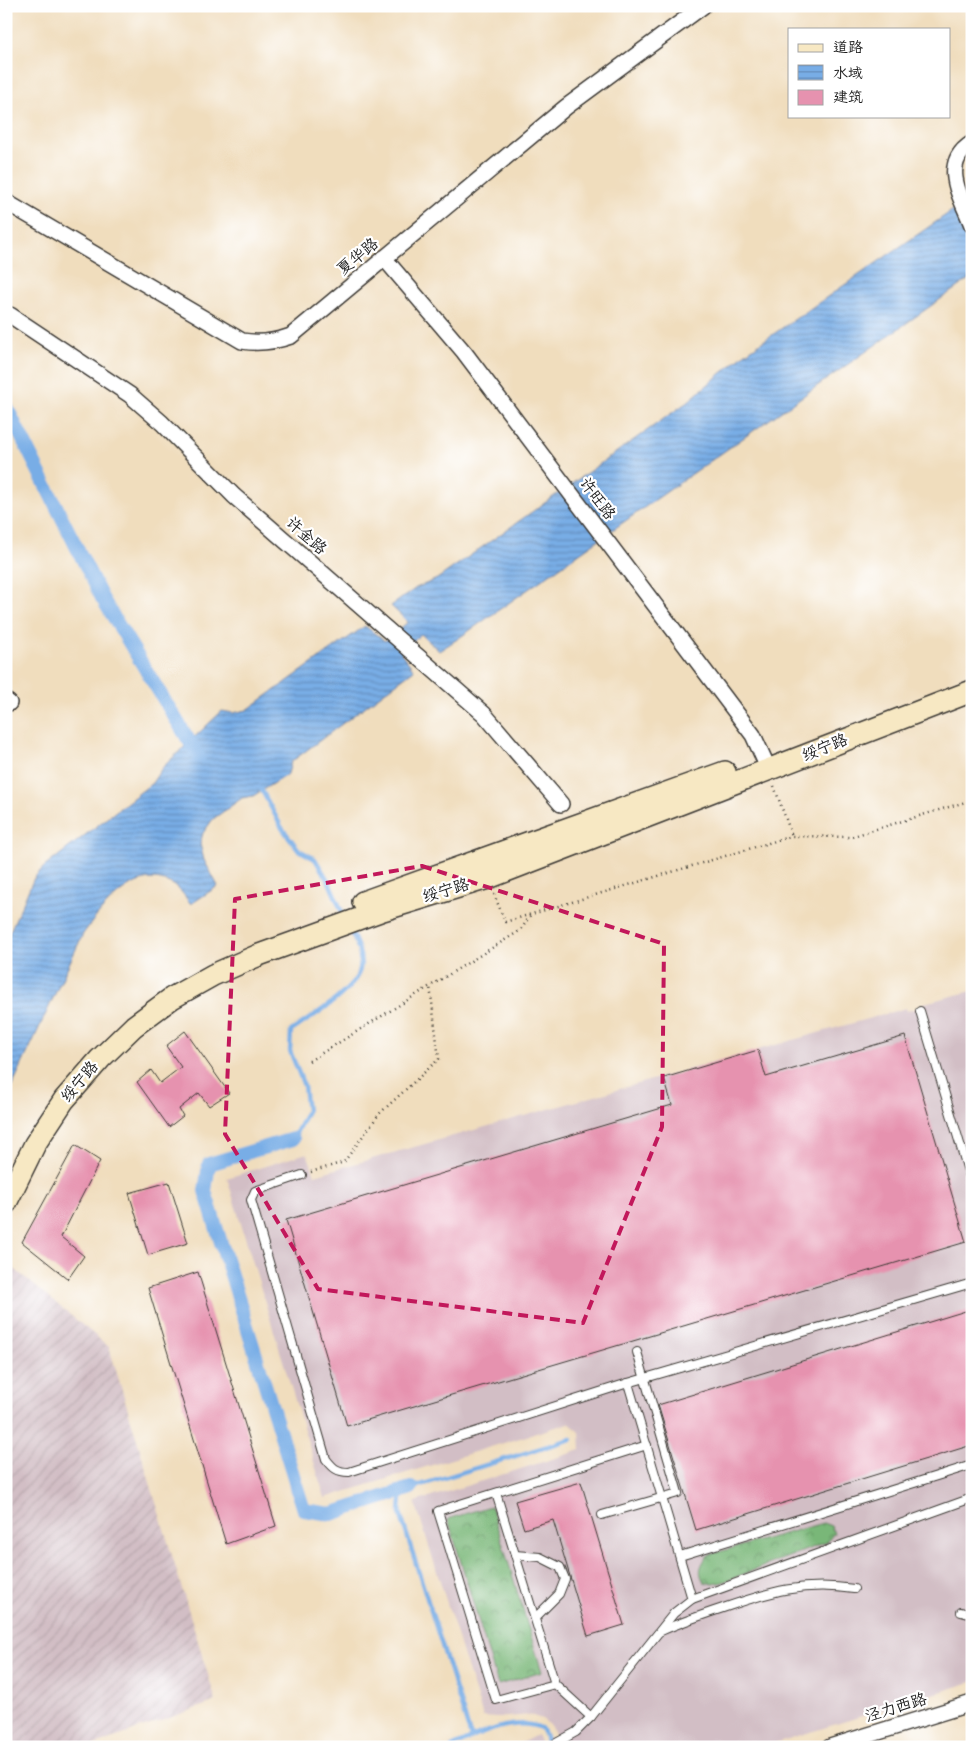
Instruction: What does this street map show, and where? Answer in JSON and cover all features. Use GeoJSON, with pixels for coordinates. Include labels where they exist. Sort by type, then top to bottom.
{"type":"FeatureCollection","features":[{"type":"Feature","properties":{"kind":"main road","name":"绥宁路"},"geometry":{"type":"LineString","coordinates":[[379,904],[488,878],[972,675]]}},
{"type":"Feature","properties":{"kind":"main road","name":"绥宁路"},"geometry":{"type":"LineString","coordinates":[[6,1203],[12,1172],[35,1144],[64,1100],[100,1059],[134,1026],[172,998],[213,975],[343,917],[766,763],[972,691]]}},
{"type":"Feature","properties":{"kind":"street","name":"夏华路"},"geometry":{"type":"LineString","coordinates":[[6,202],[242,341],[256,344],[278,340],[291,336],[566,108],[703,6]]}},
{"type":"Feature","properties":{"kind":"street"},"geometry":{"type":"LineString","coordinates":[[972,143],[965,147],[954,162],[954,178],[972,225]]}},
{"type":"Feature","properties":{"kind":"street","name":"许旺路"},"geometry":{"type":"LineString","coordinates":[[384,258],[464,352],[556,473],[752,735],[766,763]]}},
{"type":"Feature","properties":{"kind":"street","name":"许金路"},"geometry":{"type":"LineString","coordinates":[[8,316],[130,395],[162,423],[234,496],[484,714],[561,804]]}},
{"type":"Feature","properties":{"kind":"street","name":"泾力西路"},"geometry":{"type":"LineString","coordinates":[[830,1747],[972,1703]]}},
{"type":"Feature","properties":{"kind":"lane"},"geometry":{"type":"LineString","coordinates":[[920,1011],[972,1184]]}},
{"type":"Feature","properties":{"kind":"lane"},"geometry":{"type":"LineString","coordinates":[[302,1175],[255,1191],[251,1200],[326,1459],[339,1472],[349,1472],[644,1378],[972,1283]]}},
{"type":"Feature","properties":{"kind":"lane"},"geometry":{"type":"LineString","coordinates":[[602,1515],[678,1493],[636,1352]]}},
{"type":"Feature","properties":{"kind":"lane"},"geometry":{"type":"LineString","coordinates":[[628,1383],[692,1599]]}},
{"type":"Feature","properties":{"kind":"lane"},"geometry":{"type":"LineString","coordinates":[[555,1684],[496,1700],[438,1511],[647,1445]]}},
{"type":"Feature","properties":{"kind":"lane"},"geometry":{"type":"LineString","coordinates":[[680,1556],[972,1465]]}},
{"type":"Feature","properties":{"kind":"lane"},"geometry":{"type":"LineString","coordinates":[[496,1493],[555,1684],[591,1717]]}},
{"type":"Feature","properties":{"kind":"lane"},"geometry":{"type":"LineString","coordinates":[[549,1747],[576,1732],[591,1717],[674,1613],[692,1599],[971,1502]]}},
{"type":"Feature","properties":{"kind":"lane"},"geometry":{"type":"LineString","coordinates":[[516,1555],[540,1557],[560,1567],[565,1579],[559,1594],[535,1618]]}},
{"type":"Feature","properties":{"kind":"lane"},"geometry":{"type":"LineString","coordinates":[[660,1632],[679,1623],[787,1588],[832,1585],[854,1589]]}},
{"type":"Feature","properties":{"kind":"lane"},"geometry":{"type":"LineString","coordinates":[[961,1612],[972,1615]]}},
{"type":"Feature","properties":{"kind":"path"},"geometry":{"type":"LineString","coordinates":[[766,763],[792,836]]}},
{"type":"Feature","properties":{"kind":"path"},"geometry":{"type":"LineString","coordinates":[[488,878],[505,922],[792,836],[850,837],[972,800]]}},
{"type":"Feature","properties":{"kind":"path"},"geometry":{"type":"LineString","coordinates":[[309,1061],[521,930],[531,914]]}},
{"type":"Feature","properties":{"kind":"path"},"geometry":{"type":"LineString","coordinates":[[302,1175],[344,1162],[379,1114],[439,1059],[430,986]]}},
{"type":"Feature","properties":{"kind":"highlighted area"},"geometry":{"type":"Polygon","coordinates":[[[422,866],[664,944],[662,1127],[583,1323],[318,1289],[225,1134],[235,899],[422,866]]]}},
{"type":"Feature","properties":{"kind":"shaded area"},"geometry":{"type":"Polygon","coordinates":[[[972,991],[972,1682],[762,1747],[513,1747],[537,1735],[541,1743],[555,1736],[550,1725],[542,1719],[530,1715],[496,1718],[483,1717],[415,1502],[581,1450],[580,1432],[569,1423],[325,1498],[227,1178],[307,1153],[315,1175],[906,1008],[907,1011],[921,1007],[920,1004],[972,991]]]}},
{"type":"Feature","properties":{"kind":"shaded area"},"geometry":{"type":"Polygon","coordinates":[[[6,1262],[109,1347],[216,1701],[89,1747],[6,1747],[6,1262]]]}},
{"type":"Feature","properties":{"kind":"green space"},"geometry":{"type":"Polygon","coordinates":[[[491,1506],[542,1672],[498,1685],[448,1519],[491,1506]]]}},
{"type":"Feature","properties":{"kind":"green space"},"geometry":{"type":"Polygon","coordinates":[[[823,1523],[831,1526],[834,1533],[827,1542],[723,1582],[713,1584],[704,1582],[702,1578],[700,1571],[708,1555],[823,1523]]]}},
{"type":"Feature","properties":{"kind":"water"},"geometry":{"type":"Polygon","coordinates":[[[972,197],[972,277],[439,651],[421,634],[401,653],[414,670],[291,762],[288,774],[253,796],[242,798],[213,819],[203,833],[200,844],[204,860],[218,886],[191,904],[175,886],[161,880],[147,880],[134,884],[122,891],[111,901],[83,934],[6,1099],[6,940],[34,878],[44,867],[152,783],[162,768],[222,711],[233,713],[247,710],[365,626],[385,641],[408,622],[391,606],[416,588],[437,579],[686,403],[743,355],[972,197]]]}},
{"type":"Feature","properties":{"kind":"building"},"geometry":{"type":"Polygon","coordinates":[[[185,1031],[229,1093],[209,1106],[199,1093],[179,1109],[183,1116],[169,1127],[137,1082],[151,1070],[160,1083],[181,1067],[166,1046],[185,1031]]]}},
{"type":"Feature","properties":{"kind":"building"},"geometry":{"type":"Polygon","coordinates":[[[905,1036],[966,1242],[347,1426],[286,1220],[672,1105],[664,1078],[758,1050],[766,1077],[905,1036]]]}},
{"type":"Feature","properties":{"kind":"building"},"geometry":{"type":"Polygon","coordinates":[[[75,1145],[100,1161],[61,1237],[84,1256],[68,1279],[22,1242],[75,1145]]]}},
{"type":"Feature","properties":{"kind":"building"},"geometry":{"type":"Polygon","coordinates":[[[169,1182],[188,1243],[148,1255],[129,1193],[169,1182]]]}},
{"type":"Feature","properties":{"kind":"building"},"geometry":{"type":"Polygon","coordinates":[[[198,1272],[276,1526],[226,1544],[148,1288],[198,1272]]]}},
{"type":"Feature","properties":{"kind":"building"},"geometry":{"type":"Polygon","coordinates":[[[972,1309],[972,1445],[696,1530],[658,1405],[972,1309]]]}},
{"type":"Feature","properties":{"kind":"building"},"geometry":{"type":"Polygon","coordinates":[[[581,1482],[624,1625],[588,1636],[553,1520],[524,1529],[515,1501],[581,1482]]]}},
{"type":"Feature","properties":{"kind":"waterway"},"geometry":{"type":"LineString","coordinates":[[6,406],[102,598],[199,757]]}},
{"type":"Feature","properties":{"kind":"waterway"},"geometry":{"type":"LineString","coordinates":[[260,787],[282,828],[299,850],[315,859],[329,882],[345,919]]}},
{"type":"Feature","properties":{"kind":"waterway"},"geometry":{"type":"LineString","coordinates":[[293,1139],[307,1111],[304,1086],[290,1051],[291,1031],[341,995],[356,977],[361,963],[358,948],[349,928]]}},
{"type":"Feature","properties":{"kind":"waterway"},"geometry":{"type":"LineString","coordinates":[[293,1139],[209,1164],[205,1191],[304,1510],[331,1514],[411,1488]]}},
{"type":"Feature","properties":{"kind":"waterway"},"geometry":{"type":"LineString","coordinates":[[471,1737],[400,1513],[401,1498],[411,1488],[571,1439]]}},
{"type":"Feature","properties":{"kind":"waterway"},"geometry":{"type":"LineString","coordinates":[[452,1747],[496,1728],[519,1724],[541,1728],[550,1747]]}}]}
